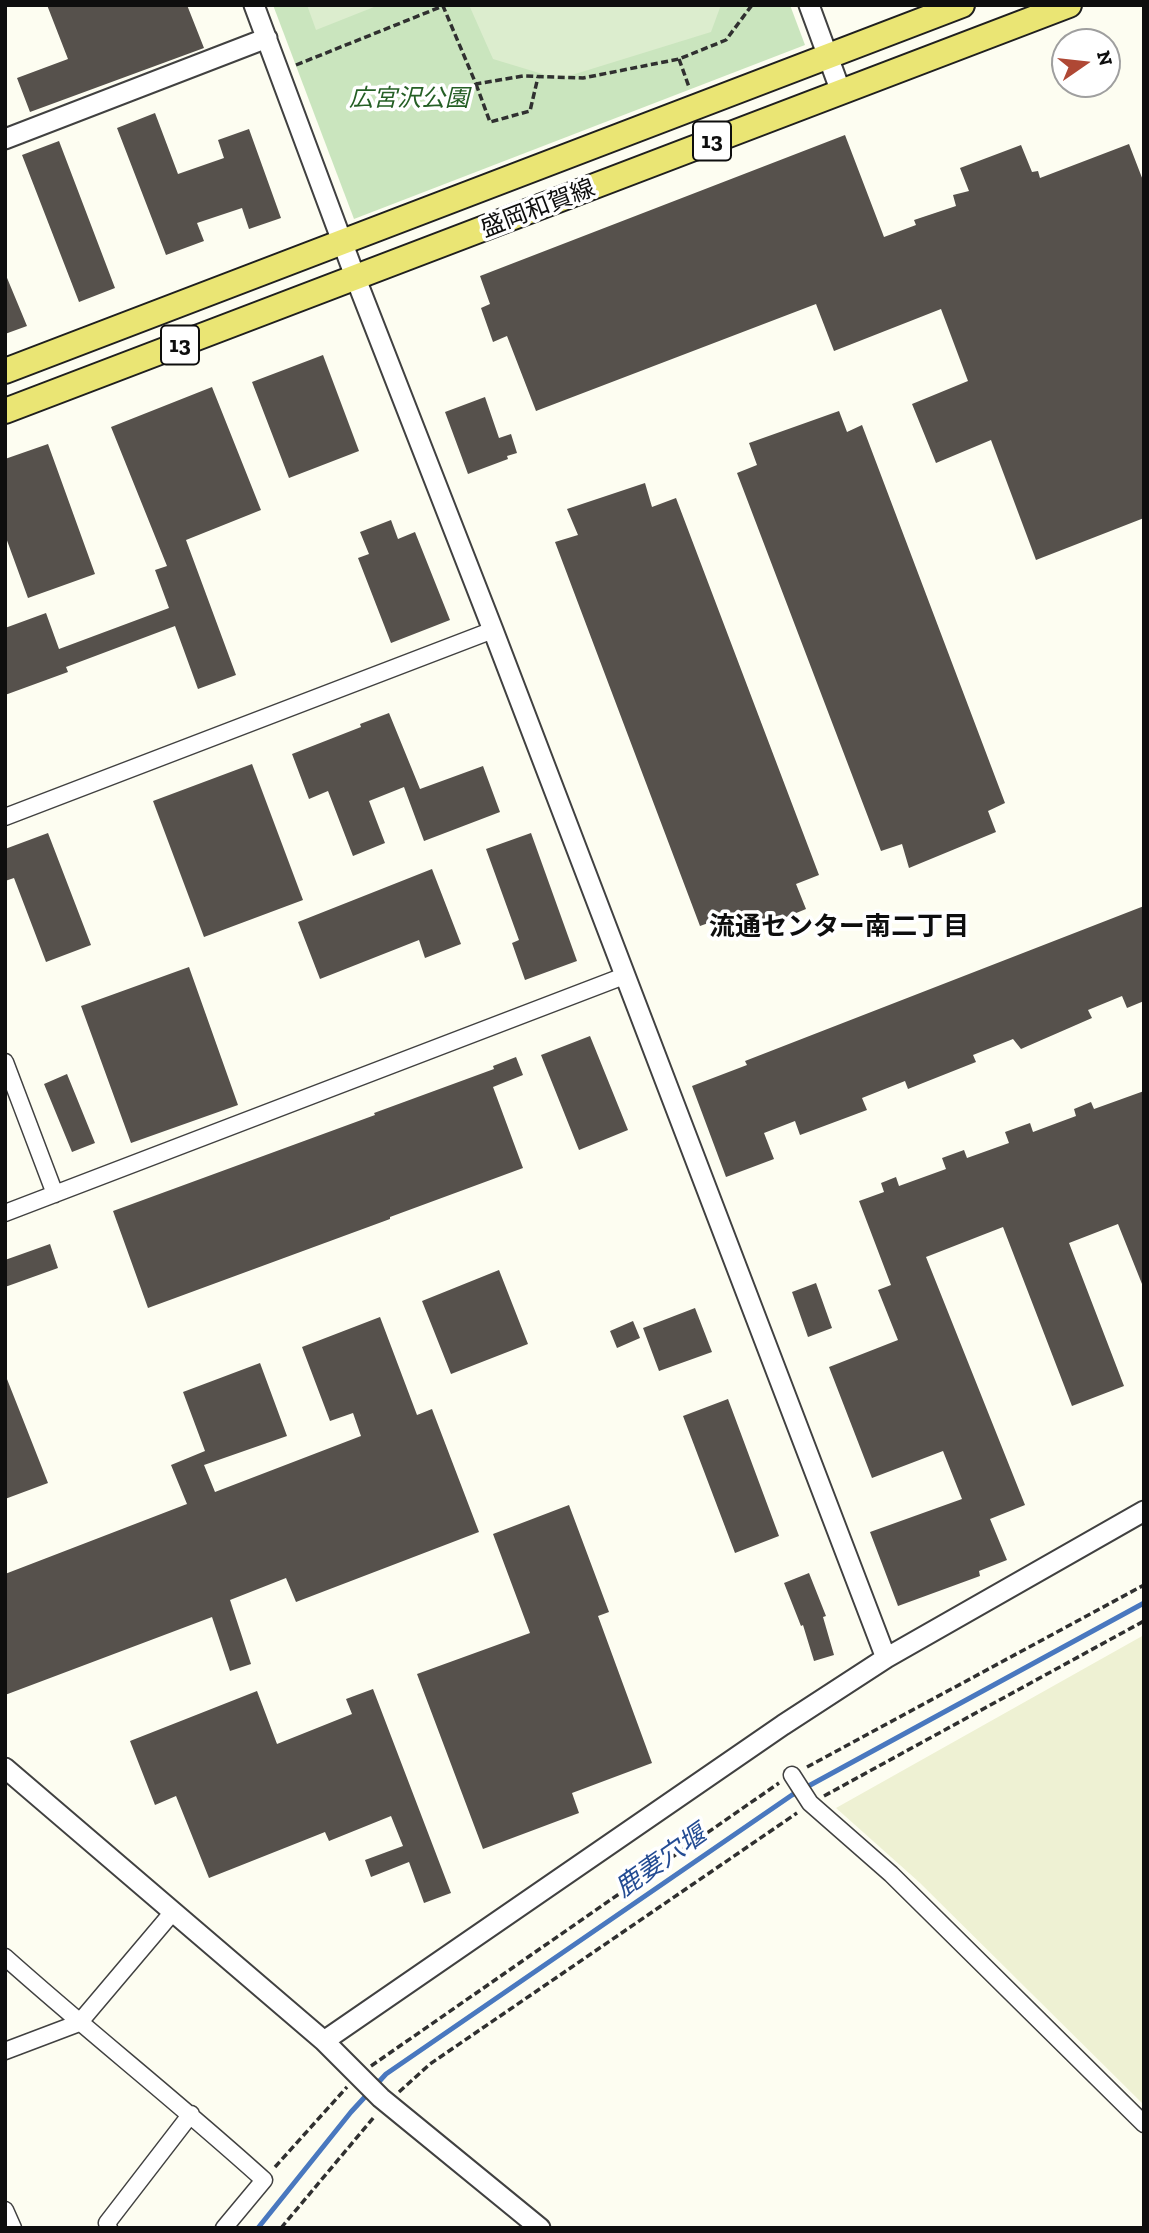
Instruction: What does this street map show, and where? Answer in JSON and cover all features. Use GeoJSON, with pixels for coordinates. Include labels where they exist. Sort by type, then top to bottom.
{"type":"FeatureCollection","features":[{"type":"Feature","properties":{"kind":"main road","name":"盛岡和賀線"},"geometry":{"type":"LineString","coordinates":[[5,371],[962,5]]}},
{"type":"Feature","properties":{"kind":"main road","name":"盛岡和賀線"},"geometry":{"type":"LineString","coordinates":[[5,411],[1069,5]]}},
{"type":"Feature","properties":{"kind":"street"},"geometry":{"type":"LineString","coordinates":[[254,5],[356,279],[886,1658]]}},
{"type":"Feature","properties":{"kind":"street"},"geometry":{"type":"LineString","coordinates":[[809,5],[841,92]]}},
{"type":"Feature","properties":{"kind":"street"},"geometry":{"type":"LineString","coordinates":[[5,139],[267,38]]}},
{"type":"Feature","properties":{"kind":"street"},"geometry":{"type":"LineString","coordinates":[[5,817],[493,630]]}},
{"type":"Feature","properties":{"kind":"street"},"geometry":{"type":"LineString","coordinates":[[5,1213],[624,976]]}},
{"type":"Feature","properties":{"kind":"street"},"geometry":{"type":"LineString","coordinates":[[5,1062],[55,1194]]}},
{"type":"Feature","properties":{"kind":"street"},"geometry":{"type":"LineString","coordinates":[[324,2041],[886,1658],[1144,1511]]}},
{"type":"Feature","properties":{"kind":"street"},"geometry":{"type":"LineString","coordinates":[[5,1768],[324,2041],[384,2100],[540,2228]]}},
{"type":"Feature","properties":{"kind":"street"},"geometry":{"type":"LineString","coordinates":[[801,1788],[1144,2124]]}},
{"type":"Feature","properties":{"kind":"street"},"geometry":{"type":"LineString","coordinates":[[5,2051],[79,2023],[173,1913]]}},
{"type":"Feature","properties":{"kind":"street"},"geometry":{"type":"LineString","coordinates":[[5,1957],[79,2023],[191,2114],[264,2180],[224,2228]]}},
{"type":"Feature","properties":{"kind":"street"},"geometry":{"type":"LineString","coordinates":[[108,2228],[107,2223],[191,2114]]}},
{"type":"Feature","properties":{"kind":"street"},"geometry":{"type":"LineString","coordinates":[[5,2210],[13,2228]]}},
{"type":"Feature","properties":{"kind":"path"},"geometry":{"type":"LineString","coordinates":[[279,72],[443,5],[490,122],[530,111],[538,76]]}},
{"type":"Feature","properties":{"kind":"path"},"geometry":{"type":"LineString","coordinates":[[476,84],[523,76],[583,78],[679,59],[726,40],[752,5]]}},
{"type":"Feature","properties":{"kind":"path"},"geometry":{"type":"LineString","coordinates":[[679,59],[696,107]]}},
{"type":"Feature","properties":{"kind":"path"},"geometry":{"type":"LineString","coordinates":[[264,2180],[362,2079],[801,1788],[1144,1585]]}},
{"type":"Feature","properties":{"kind":"path"},"geometry":{"type":"LineString","coordinates":[[281,2228],[384,2100],[801,1788],[1144,1620]]}},
{"type":"Feature","properties":{"kind":"green space","name":"広宮沢公園"},"geometry":{"type":"Polygon","coordinates":[[[273,5],[790,5],[805,45],[354,219],[273,5]]]}},
{"type":"Feature","properties":{"kind":"green space"},"geometry":{"type":"Polygon","coordinates":[[[307,5],[379,5],[316,30],[307,5]]]}},
{"type":"Feature","properties":{"kind":"green space"},"geometry":{"type":"Polygon","coordinates":[[[469,5],[721,5],[711,32],[559,79],[493,59],[469,5]]]}},
{"type":"Feature","properties":{"kind":"green space"},"geometry":{"type":"Polygon","coordinates":[[[1144,1635],[1144,2105],[919,1882],[836,1808],[1144,1635]]]}},
{"type":"Feature","properties":{"kind":"building"},"geometry":{"type":"Polygon","coordinates":[[[47,5],[187,5],[204,48],[30,112],[17,78],[68,59],[47,5]]]}},
{"type":"Feature","properties":{"kind":"building"},"geometry":{"type":"Polygon","coordinates":[[[155,113],[178,174],[224,158],[218,140],[249,129],[281,218],[249,229],[242,208],[197,223],[204,241],[166,255],[117,128],[155,113]]]}},
{"type":"Feature","properties":{"kind":"building"},"geometry":{"type":"Polygon","coordinates":[[[845,135],[884,237],[916,225],[914,220],[956,206],[953,195],[969,191],[960,168],[1021,145],[1032,172],[1038,171],[1040,178],[1129,144],[1144,183],[1144,518],[1036,560],[991,440],[936,463],[912,404],[968,381],[941,309],[834,351],[816,304],[536,411],[507,336],[493,342],[481,308],[490,304],[480,276],[845,135]]]}},
{"type":"Feature","properties":{"kind":"building"},"geometry":{"type":"Polygon","coordinates":[[[59,141],[115,288],[79,302],[22,155],[59,141]]]}},
{"type":"Feature","properties":{"kind":"building"},"geometry":{"type":"Polygon","coordinates":[[[5,273],[27,326],[5,334],[5,273]]]}},
{"type":"Feature","properties":{"kind":"building"},"geometry":{"type":"Polygon","coordinates":[[[323,355],[359,451],[289,478],[252,382],[323,355]]]}},
{"type":"Feature","properties":{"kind":"building"},"geometry":{"type":"Polygon","coordinates":[[[212,387],[261,510],[186,540],[236,675],[198,689],[175,626],[66,667],[68,672],[5,695],[5,628],[46,613],[59,649],[169,608],[155,570],[167,566],[111,427],[212,387]]]}},
{"type":"Feature","properties":{"kind":"building"},"geometry":{"type":"Polygon","coordinates":[[[485,397],[499,438],[511,434],[517,453],[468,474],[445,412],[485,397]]]}},
{"type":"Feature","properties":{"kind":"building"},"geometry":{"type":"Polygon","coordinates":[[[839,411],[847,432],[862,425],[1005,803],[988,811],[996,832],[909,868],[902,844],[881,851],[737,473],[757,465],[749,443],[839,411]]]}},
{"type":"Feature","properties":{"kind":"building"},"geometry":{"type":"Polygon","coordinates":[[[48,444],[95,574],[28,598],[5,535],[5,459],[48,444]]]}},
{"type":"Feature","properties":{"kind":"building"},"geometry":{"type":"Polygon","coordinates":[[[645,483],[652,507],[676,498],[819,875],[796,884],[806,909],[733,939],[725,917],[700,926],[555,542],[578,535],[567,509],[645,483]]]}},
{"type":"Feature","properties":{"kind":"building"},"geometry":{"type":"Polygon","coordinates":[[[391,520],[398,539],[415,532],[450,620],[391,643],[358,558],[369,554],[360,532],[391,520]]]}},
{"type":"Feature","properties":{"kind":"building"},"geometry":{"type":"Polygon","coordinates":[[[389,713],[420,789],[483,766],[500,812],[424,841],[404,787],[369,801],[385,843],[353,856],[328,791],[309,799],[292,754],[389,713]]]}},
{"type":"Feature","properties":{"kind":"building"},"geometry":{"type":"Polygon","coordinates":[[[252,764],[303,900],[204,937],[153,801],[252,764]]]}},
{"type":"Feature","properties":{"kind":"building"},"geometry":{"type":"Polygon","coordinates":[[[48,833],[91,945],[46,962],[14,878],[5,881],[5,849],[48,833]]]}},
{"type":"Feature","properties":{"kind":"building"},"geometry":{"type":"Polygon","coordinates":[[[531,833],[577,961],[525,980],[512,943],[519,940],[486,849],[531,833]]]}},
{"type":"Feature","properties":{"kind":"building"},"geometry":{"type":"Polygon","coordinates":[[[432,869],[461,944],[425,958],[419,940],[320,979],[298,922],[432,869]]]}},
{"type":"Feature","properties":{"kind":"building"},"geometry":{"type":"Polygon","coordinates":[[[1144,906],[1144,1001],[1127,1008],[1122,996],[1088,1010],[1092,1018],[1021,1049],[1013,1039],[973,1055],[976,1062],[908,1089],[905,1081],[862,1098],[867,1110],[800,1135],[795,1121],[764,1133],[774,1159],[726,1177],[692,1086],[747,1065],[745,1061],[1144,906]]]}},
{"type":"Feature","properties":{"kind":"building"},"geometry":{"type":"Polygon","coordinates":[[[189,967],[238,1105],[131,1143],[81,1006],[189,967]]]}},
{"type":"Feature","properties":{"kind":"building"},"geometry":{"type":"Polygon","coordinates":[[[590,1036],[628,1130],[579,1150],[541,1055],[590,1036]]]}},
{"type":"Feature","properties":{"kind":"building"},"geometry":{"type":"Polygon","coordinates":[[[516,1057],[523,1075],[493,1087],[523,1168],[148,1308],[113,1211],[375,1115],[374,1113],[494,1069],[493,1066],[516,1057]]]}},
{"type":"Feature","properties":{"kind":"building"},"geometry":{"type":"Polygon","coordinates":[[[67,1074],[95,1143],[72,1152],[44,1084],[67,1074]]]}},
{"type":"Feature","properties":{"kind":"building"},"geometry":{"type":"Polygon","coordinates":[[[1144,1091],[1144,1289],[1118,1224],[1069,1243],[1124,1386],[1072,1406],[1003,1227],[926,1257],[1025,1505],[990,1519],[1007,1560],[979,1571],[980,1576],[898,1606],[870,1532],[962,1499],[943,1451],[872,1478],[829,1367],[898,1340],[878,1290],[891,1285],[859,1201],[884,1192],[881,1183],[896,1177],[899,1186],[946,1169],[942,1158],[964,1150],[967,1158],[1009,1143],[1005,1132],[1030,1123],[1033,1132],[1076,1116],[1074,1109],[1091,1102],[1094,1109],[1144,1091]]]}},
{"type":"Feature","properties":{"kind":"building"},"geometry":{"type":"Polygon","coordinates":[[[50,1244],[58,1268],[5,1287],[5,1260],[50,1244]]]}},
{"type":"Feature","properties":{"kind":"building"},"geometry":{"type":"Polygon","coordinates":[[[499,1270],[528,1344],[451,1374],[422,1301],[499,1270]]]}},
{"type":"Feature","properties":{"kind":"building"},"geometry":{"type":"Polygon","coordinates":[[[816,1283],[832,1328],[808,1337],[792,1292],[816,1283]]]}},
{"type":"Feature","properties":{"kind":"building"},"geometry":{"type":"Polygon","coordinates":[[[695,1308],[712,1352],[659,1371],[643,1328],[695,1308]]]}},
{"type":"Feature","properties":{"kind":"building"},"geometry":{"type":"Polygon","coordinates":[[[380,1317],[417,1415],[432,1409],[479,1532],[296,1602],[286,1578],[230,1600],[251,1664],[230,1671],[212,1617],[5,1695],[5,1574],[187,1504],[171,1465],[205,1451],[183,1392],[260,1363],[287,1436],[204,1465],[215,1492],[361,1436],[353,1413],[330,1421],[302,1347],[380,1317]]]}},
{"type":"Feature","properties":{"kind":"building"},"geometry":{"type":"Polygon","coordinates":[[[633,1321],[640,1338],[617,1348],[610,1331],[633,1321]]]}},
{"type":"Feature","properties":{"kind":"building"},"geometry":{"type":"Polygon","coordinates":[[[5,1374],[48,1483],[5,1499],[5,1374]]]}},
{"type":"Feature","properties":{"kind":"building"},"geometry":{"type":"Polygon","coordinates":[[[728,1399],[779,1536],[735,1553],[683,1416],[728,1399]]]}},
{"type":"Feature","properties":{"kind":"building"},"geometry":{"type":"Polygon","coordinates":[[[569,1505],[609,1612],[598,1616],[652,1763],[572,1793],[579,1813],[483,1849],[417,1674],[530,1633],[493,1534],[569,1505]]]}},
{"type":"Feature","properties":{"kind":"building"},"geometry":{"type":"Polygon","coordinates":[[[809,1573],[826,1616],[823,1617],[834,1655],[814,1661],[803,1625],[801,1626],[784,1583],[809,1573]]]}},
{"type":"Feature","properties":{"kind":"building"},"geometry":{"type":"Polygon","coordinates":[[[373,1689],[451,1893],[424,1903],[409,1862],[371,1877],[365,1860],[403,1846],[391,1816],[329,1841],[325,1832],[209,1878],[176,1796],[155,1805],[130,1741],[257,1691],[277,1744],[352,1714],[346,1699],[373,1689]]]}},
{"type":"Feature","properties":{"kind":"waterway","name":"鹿妻穴堰"},"geometry":{"type":"LineString","coordinates":[[258,2228],[351,2112],[386,2074],[792,1795],[1144,1603]]}},
{"type":"Feature","properties":{"kind":"district","name":"流通センター南二丁目"},"geometry":{"type":"Point","coordinates":[839,928]}}]}
